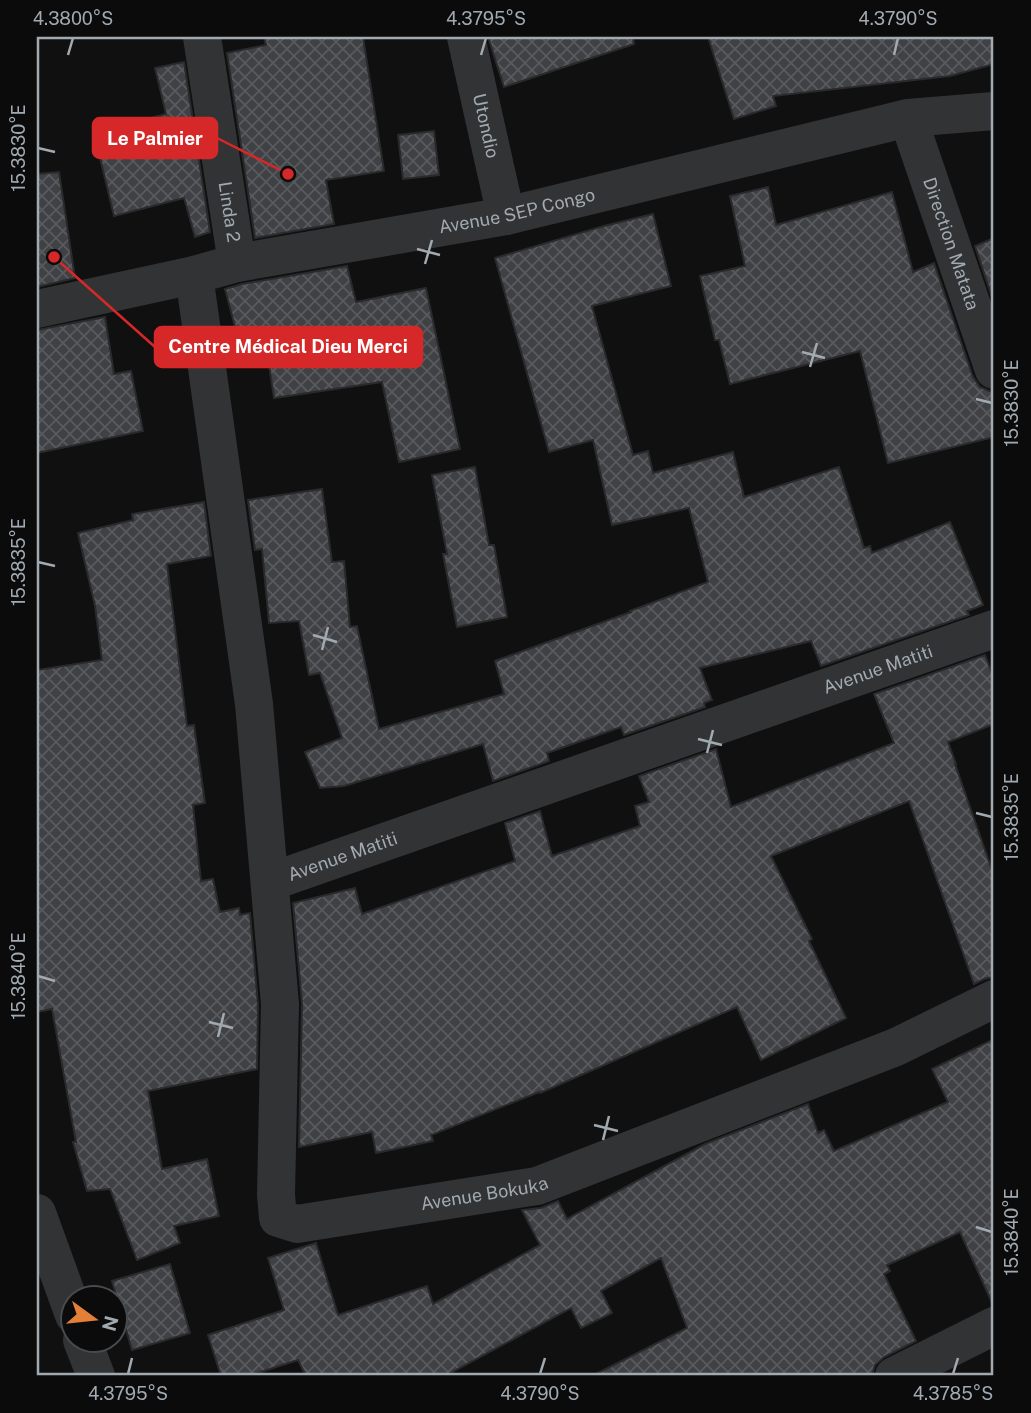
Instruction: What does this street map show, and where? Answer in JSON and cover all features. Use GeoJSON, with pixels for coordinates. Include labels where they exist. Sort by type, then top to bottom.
{"type":"FeatureCollection","features":[{"type":"Feature","properties":{"kind":"street","name":"Linda 2"},"geometry":{"type":"LineString","coordinates":[[202,37],[237,263]]}},
{"type":"Feature","properties":{"kind":"street","name":"Utondio"},"geometry":{"type":"LineString","coordinates":[[466,37],[506,216]]}},
{"type":"Feature","properties":{"kind":"street","name":"Avenue SEP Congo"},"geometry":{"type":"LineString","coordinates":[[37,309],[237,263],[506,216],[908,118],[994,111]]}},
{"type":"Feature","properties":{"kind":"street","name":"Direction Matata"},"geometry":{"type":"LineString","coordinates":[[908,118],[994,370]]}},
{"type":"Feature","properties":{"kind":"street","name":"Avenue Matiti"},"geometry":{"type":"LineString","coordinates":[[194,275],[254,704],[270,882],[994,629]]}},
{"type":"Feature","properties":{"kind":"street","name":"Avenue Bokuka"},"geometry":{"type":"LineString","coordinates":[[270,882],[280,1004],[276,1195],[278,1218],[297,1224],[537,1186],[896,1047],[994,999]]}},
{"type":"Feature","properties":{"kind":"street"},"geometry":{"type":"LineString","coordinates":[[37,1213],[63,1284]]}},
{"type":"Feature","properties":{"kind":"street"},"geometry":{"type":"LineString","coordinates":[[894,1376],[994,1326]]}},
{"type":"Feature","properties":{"kind":"street"},"geometry":{"type":"LineString","coordinates":[[88,1354],[96,1376]]}},
{"type":"Feature","properties":{"kind":"building"},"geometry":{"type":"Polygon","coordinates":[[[264,37],[363,37],[384,171],[326,180],[334,224],[255,238],[227,53],[266,45],[264,37]]]}},
{"type":"Feature","properties":{"kind":"building"},"geometry":{"type":"Polygon","coordinates":[[[488,37],[633,37],[634,44],[504,87],[488,37]]]}},
{"type":"Feature","properties":{"kind":"building"},"geometry":{"type":"Polygon","coordinates":[[[708,37],[994,37],[994,64],[950,76],[773,96],[776,106],[734,119],[708,37]]]}},
{"type":"Feature","properties":{"kind":"building"},"geometry":{"type":"Polygon","coordinates":[[[184,62],[210,232],[195,237],[184,198],[114,216],[94,133],[166,114],[155,68],[184,62]]]}},
{"type":"Feature","properties":{"kind":"building"},"geometry":{"type":"Polygon","coordinates":[[[434,131],[439,175],[403,179],[398,135],[434,131]]]}},
{"type":"Feature","properties":{"kind":"building"},"geometry":{"type":"Polygon","coordinates":[[[59,172],[75,278],[37,287],[37,174],[59,172]]]}},
{"type":"Feature","properties":{"kind":"building"},"geometry":{"type":"Polygon","coordinates":[[[768,187],[776,225],[892,192],[913,272],[934,263],[973,377],[980,387],[994,391],[994,437],[888,463],[860,351],[730,384],[719,340],[715,340],[700,276],[745,266],[730,196],[768,187]]]}},
{"type":"Feature","properties":{"kind":"building"},"geometry":{"type":"Polygon","coordinates":[[[653,214],[671,286],[592,306],[633,455],[648,451],[653,473],[733,452],[744,497],[839,467],[864,548],[870,546],[872,553],[950,522],[983,605],[967,611],[969,615],[821,666],[811,641],[700,668],[712,700],[704,703],[705,707],[624,735],[621,727],[547,753],[549,761],[493,781],[483,744],[344,786],[320,788],[305,752],[342,738],[320,673],[309,675],[299,621],[269,623],[262,549],[255,550],[248,500],[322,489],[332,562],[344,561],[350,627],[357,626],[379,729],[504,694],[495,661],[708,582],[689,508],[612,525],[593,440],[549,452],[495,258],[653,214]]]}},
{"type":"Feature","properties":{"kind":"building"},"geometry":{"type":"Polygon","coordinates":[[[994,238],[994,303],[975,246],[994,238]]]}},
{"type":"Feature","properties":{"kind":"building"},"geometry":{"type":"Polygon","coordinates":[[[347,266],[356,302],[426,288],[460,449],[399,462],[382,382],[274,398],[264,331],[238,338],[225,289],[347,266]]]}},
{"type":"Feature","properties":{"kind":"building"},"geometry":{"type":"Polygon","coordinates":[[[105,317],[114,374],[131,371],[143,431],[37,453],[37,330],[105,317]]]}},
{"type":"Feature","properties":{"kind":"building"},"geometry":{"type":"Polygon","coordinates":[[[475,467],[489,545],[494,545],[507,617],[457,627],[432,475],[475,467]]]}},
{"type":"Feature","properties":{"kind":"building"},"geometry":{"type":"Polygon","coordinates":[[[204,502],[211,556],[167,564],[187,726],[194,725],[205,803],[193,805],[201,881],[213,879],[220,912],[239,908],[240,915],[250,913],[258,1005],[257,1069],[148,1091],[162,1169],[207,1159],[219,1216],[174,1226],[180,1243],[137,1260],[110,1189],[87,1191],[73,1142],[76,1142],[52,1009],[37,1012],[37,670],[102,660],[95,606],[78,533],[133,520],[132,514],[204,502]]]}},
{"type":"Feature","properties":{"kind":"building"},"geometry":{"type":"Polygon","coordinates":[[[985,655],[994,679],[994,724],[948,742],[994,876],[994,977],[974,984],[909,801],[771,856],[812,939],[809,941],[846,1018],[761,1060],[737,1007],[540,1093],[431,1135],[433,1141],[376,1153],[372,1132],[299,1147],[302,1004],[293,903],[355,888],[362,914],[515,861],[505,823],[540,811],[552,856],[640,826],[635,806],[649,802],[639,776],[716,749],[731,807],[894,743],[874,694],[985,655]]]}},
{"type":"Feature","properties":{"kind":"building"},"geometry":{"type":"Polygon","coordinates":[[[994,1039],[994,1304],[960,1232],[887,1265],[890,1271],[884,1274],[916,1341],[884,1357],[875,1365],[872,1376],[592,1376],[687,1328],[661,1258],[601,1291],[612,1313],[581,1328],[571,1308],[445,1376],[306,1376],[298,1360],[248,1376],[221,1376],[208,1335],[284,1310],[268,1258],[316,1243],[338,1315],[427,1286],[433,1304],[540,1245],[522,1210],[541,1208],[558,1201],[567,1219],[705,1144],[808,1104],[818,1133],[824,1130],[834,1151],[948,1102],[932,1069],[994,1039]]]}},
{"type":"Feature","properties":{"kind":"building"},"geometry":{"type":"Polygon","coordinates":[[[170,1264],[190,1333],[132,1350],[130,1284],[113,1284],[112,1281],[170,1264]]]}},
{"type":"Feature","properties":{"kind":"place","name":"Le Palmier"},"geometry":{"type":"Point","coordinates":[288,174]}},
{"type":"Feature","properties":{"kind":"place","name":"Centre Médical Dieu Merci"},"geometry":{"type":"Point","coordinates":[54,257]}}]}
